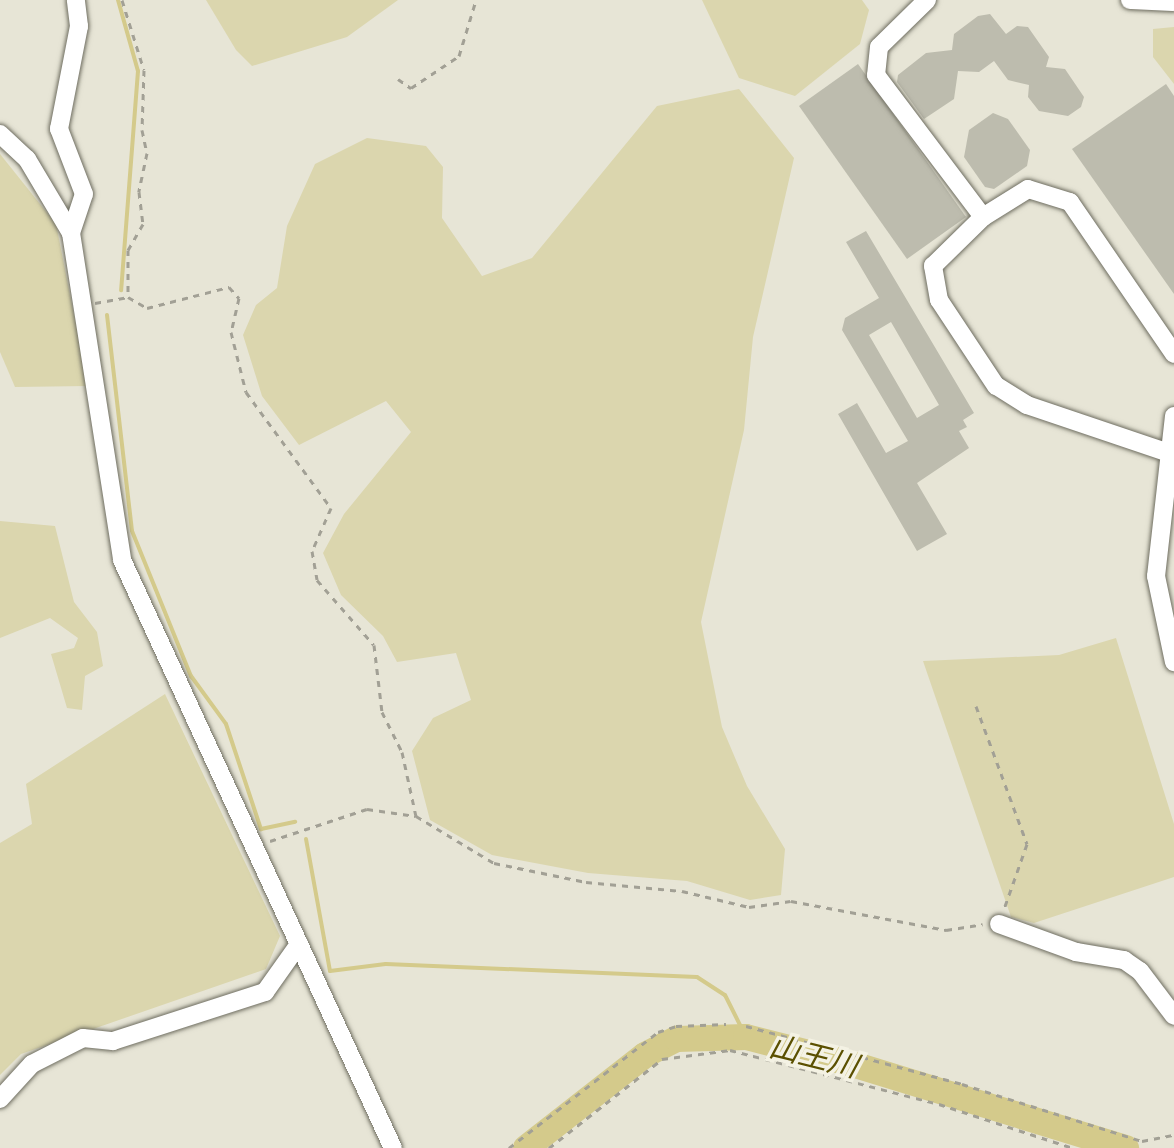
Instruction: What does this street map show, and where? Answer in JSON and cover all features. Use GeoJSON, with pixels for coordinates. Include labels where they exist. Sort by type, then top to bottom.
{"type":"FeatureCollection","features":[{"type":"Feature","properties":{"kind":"street"},"geometry":{"type":"LineString","coordinates":[[71,233],[84,194],[59,129],[79,26],[76,0]]}},
{"type":"Feature","properties":{"kind":"street"},"geometry":{"type":"LineString","coordinates":[[927,0],[879,47],[876,75],[983,217]]}},
{"type":"Feature","properties":{"kind":"street"},"geometry":{"type":"LineString","coordinates":[[1130,0],[1174,2]]}},
{"type":"Feature","properties":{"kind":"street"},"geometry":{"type":"LineString","coordinates":[[0,134],[27,159],[71,233],[85,305],[122,560],[393,1148]]}},
{"type":"Feature","properties":{"kind":"street"},"geometry":{"type":"LineString","coordinates":[[1169,453],[1027,405],[996,386],[939,300],[933,266],[983,217],[1028,189],[1070,202],[1174,354]]}},
{"type":"Feature","properties":{"kind":"street"},"geometry":{"type":"LineString","coordinates":[[1174,416],[1156,576],[1174,662]]}},
{"type":"Feature","properties":{"kind":"street"},"geometry":{"type":"LineString","coordinates":[[999,924],[1076,952],[1124,960],[1140,971],[1174,1016]]}},
{"type":"Feature","properties":{"kind":"street"},"geometry":{"type":"LineString","coordinates":[[0,1099],[32,1064],[83,1038],[113,1041],[265,992],[299,944]]}},
{"type":"Feature","properties":{"kind":"path"},"geometry":{"type":"LineString","coordinates":[[122,0],[144,70],[142,130],[147,153],[139,192],[143,224],[128,250],[128,297]]}},
{"type":"Feature","properties":{"kind":"path"},"geometry":{"type":"LineString","coordinates":[[398,79],[411,88],[459,56],[476,0]]}},
{"type":"Feature","properties":{"kind":"path"},"geometry":{"type":"LineString","coordinates":[[85,305],[128,297],[147,308],[229,287],[239,298],[231,332],[246,392],[331,508],[312,551],[317,580],[374,645],[382,712],[402,752],[416,816]]}},
{"type":"Feature","properties":{"kind":"path"},"geometry":{"type":"LineString","coordinates":[[254,847],[367,809],[416,816],[494,863],[586,882],[682,891],[749,907],[791,901],[946,930],[999,924],[1027,844],[976,706]]}},
{"type":"Feature","properties":{"kind":"path"},"geometry":{"type":"LineString","coordinates":[[509,1148],[658,1032],[676,1026],[726,1024]]}},
{"type":"Feature","properties":{"kind":"path"},"geometry":{"type":"LineString","coordinates":[[746,1026],[947,1080],[1142,1141],[1174,1135]]}},
{"type":"Feature","properties":{"kind":"path"},"geometry":{"type":"LineString","coordinates":[[549,1148],[662,1059],[730,1050],[939,1104],[1073,1148]]}},
{"type":"Feature","properties":{"kind":"shaded area"},"geometry":{"type":"Polygon","coordinates":[[[206,0],[398,0],[347,37],[252,66],[236,50],[206,0]]]}},
{"type":"Feature","properties":{"kind":"shaded area"},"geometry":{"type":"Polygon","coordinates":[[[702,0],[862,0],[869,10],[860,44],[795,96],[739,78],[702,0]]]}},
{"type":"Feature","properties":{"kind":"shaded area"},"geometry":{"type":"Polygon","coordinates":[[[1174,27],[1174,84],[1153,57],[1153,29],[1174,27]]]}},
{"type":"Feature","properties":{"kind":"shaded area"},"geometry":{"type":"Polygon","coordinates":[[[739,89],[794,158],[753,337],[744,430],[701,622],[722,727],[747,786],[785,849],[781,895],[750,900],[687,881],[588,873],[492,855],[430,820],[412,751],[433,718],[471,700],[456,653],[397,662],[383,636],[341,595],[323,553],[344,514],[411,432],[386,401],[299,445],[262,396],[243,335],[256,305],[277,288],[287,226],[315,164],[367,138],[426,146],[443,167],[442,218],[482,276],[532,258],[657,106],[739,89]]]}},
{"type":"Feature","properties":{"kind":"shaded area"},"geometry":{"type":"Polygon","coordinates":[[[0,154],[56,224],[88,386],[15,387],[0,352],[0,154]]]}},
{"type":"Feature","properties":{"kind":"shaded area"},"geometry":{"type":"Polygon","coordinates":[[[0,521],[55,526],[74,602],[97,632],[103,666],[85,676],[82,710],[67,708],[51,654],[74,648],[78,638],[50,618],[0,638],[0,521]]]}},
{"type":"Feature","properties":{"kind":"shaded area"},"geometry":{"type":"Polygon","coordinates":[[[1116,638],[1174,824],[1174,877],[1034,923],[1011,917],[923,661],[1059,655],[1116,638]]]}},
{"type":"Feature","properties":{"kind":"shaded area"},"geometry":{"type":"Polygon","coordinates":[[[165,694],[280,936],[266,969],[21,1054],[0,1075],[0,843],[32,824],[26,784],[165,694]]]}},
{"type":"Feature","properties":{"kind":"building"},"geometry":{"type":"Polygon","coordinates":[[[990,14],[1006,34],[1017,26],[1028,27],[1049,57],[1046,67],[1065,69],[1084,97],[1081,107],[1068,116],[1039,111],[1028,97],[1029,85],[1008,80],[994,61],[979,72],[958,71],[954,99],[924,119],[897,82],[898,75],[926,53],[952,50],[954,34],[978,16],[990,14]]]}},
{"type":"Feature","properties":{"kind":"building"},"geometry":{"type":"Polygon","coordinates":[[[858,64],[966,217],[907,259],[799,106],[858,64]]]}},
{"type":"Feature","properties":{"kind":"building"},"geometry":{"type":"Polygon","coordinates":[[[1166,84],[1174,96],[1174,294],[1072,149],[1166,84]]]}},
{"type":"Feature","properties":{"kind":"building"},"geometry":{"type":"Polygon","coordinates":[[[993,113],[1008,119],[1030,150],[1027,166],[994,189],[985,187],[964,157],[969,130],[993,113]]]}},
{"type":"Feature","properties":{"kind":"building"},"geometry":{"type":"Polygon","coordinates":[[[866,231],[974,413],[963,420],[967,427],[959,431],[969,448],[917,483],[947,534],[917,551],[838,414],[857,403],[886,453],[908,441],[842,330],[845,318],[879,298],[846,242],[866,231]],[[891,322],[869,335],[917,418],[939,405],[891,322]]]}},
{"type":"Feature","properties":{"kind":"waterway"},"geometry":{"type":"LineString","coordinates":[[118,0],[138,71],[121,290]]}},
{"type":"Feature","properties":{"kind":"waterway"},"geometry":{"type":"LineString","coordinates":[[107,315],[132,531],[191,676],[226,724],[261,829],[295,822]]}},
{"type":"Feature","properties":{"kind":"waterway"},"geometry":{"type":"LineString","coordinates":[[306,839],[330,971],[386,964],[697,977],[725,995],[746,1037]]}},
{"type":"Feature","properties":{"kind":"waterway","name":"山王川"},"geometry":{"type":"LineString","coordinates":[[526,1148],[645,1055],[677,1039],[746,1037],[849,1063],[1126,1148]]}}]}
